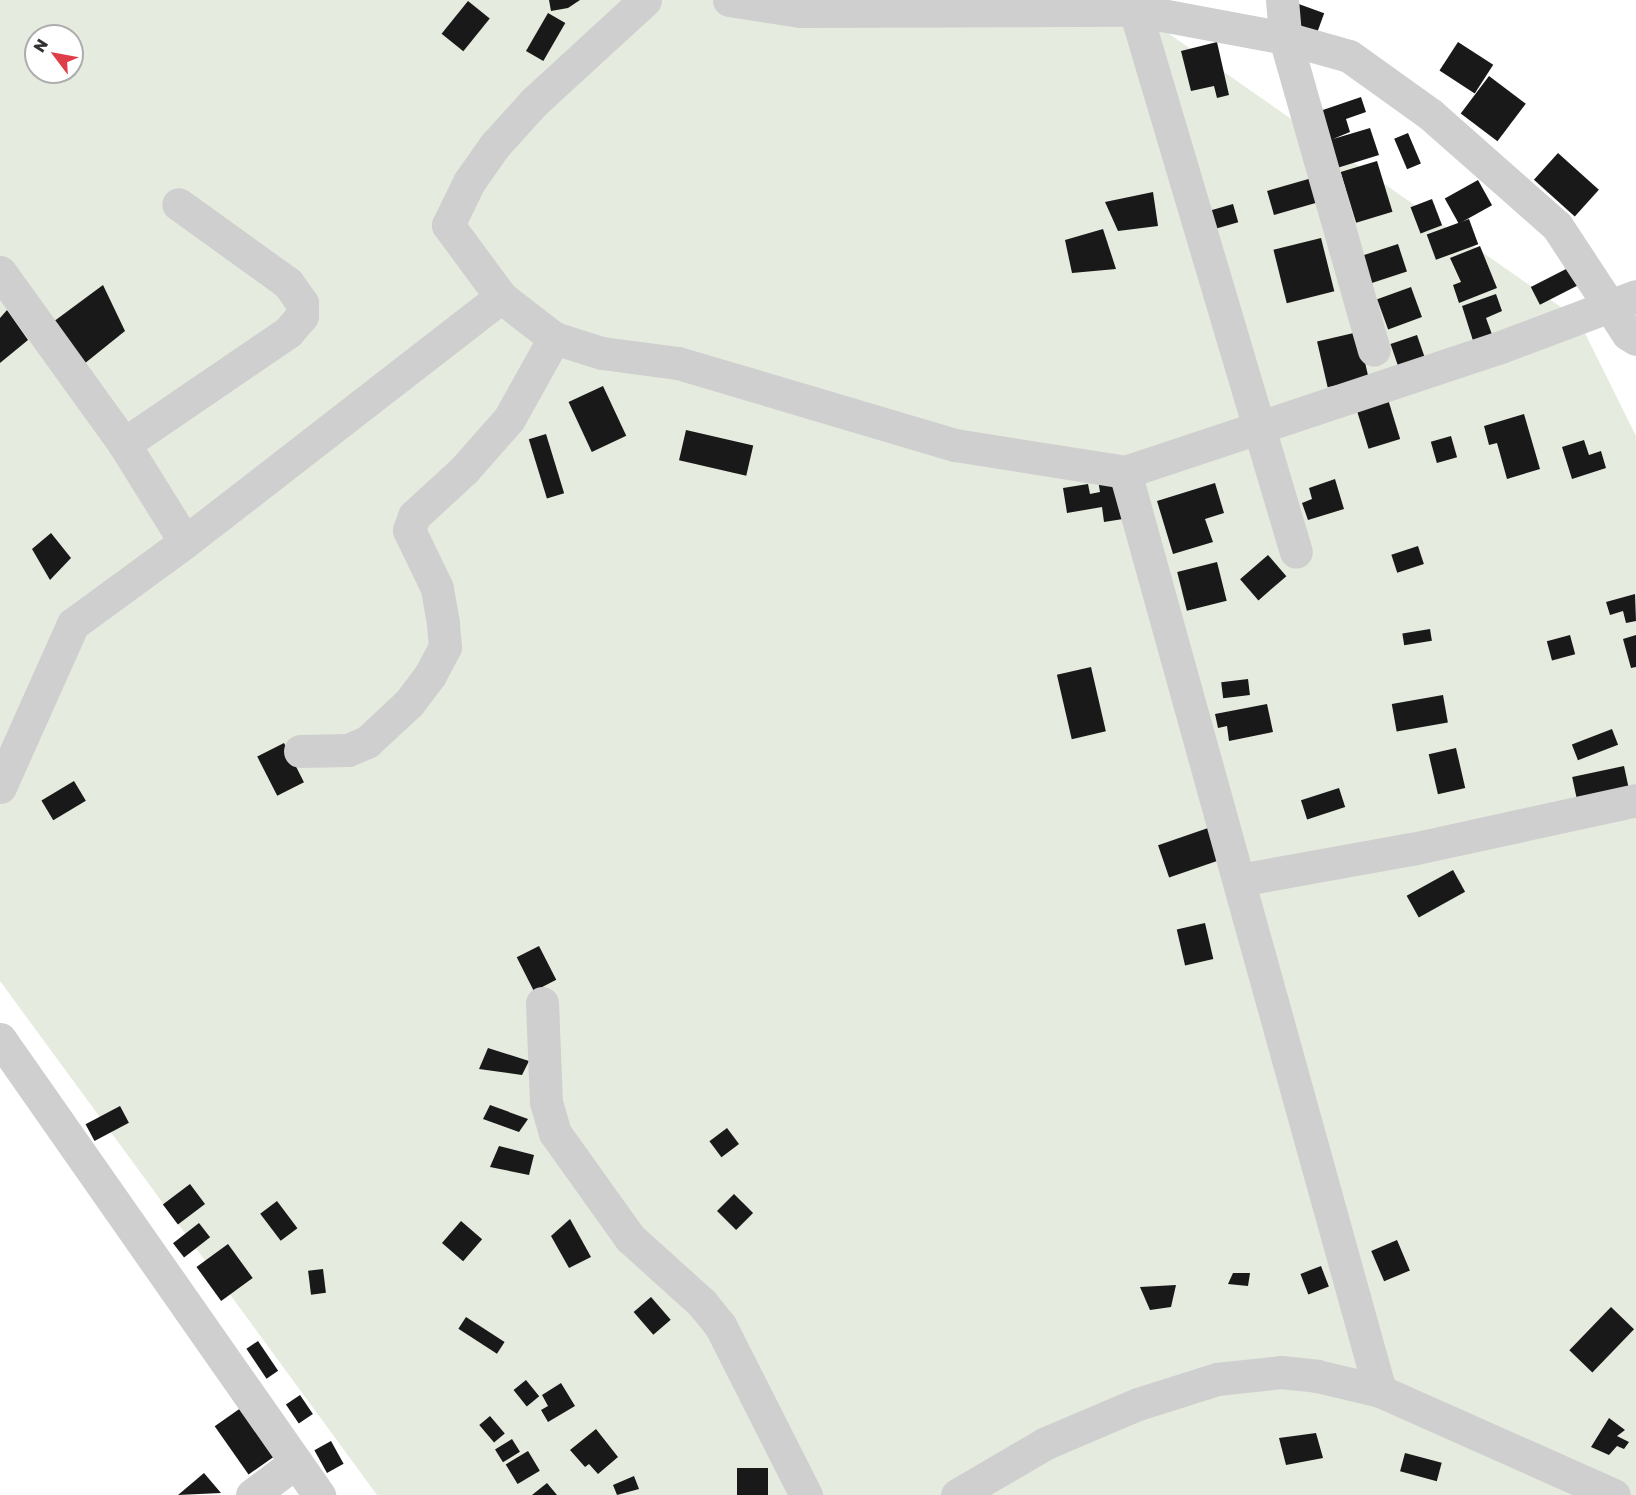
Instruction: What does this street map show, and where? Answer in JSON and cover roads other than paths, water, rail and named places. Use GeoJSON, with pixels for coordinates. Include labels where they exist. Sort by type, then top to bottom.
{"type":"FeatureCollection","features":[{"type":"Feature","properties":{"kind":"street"},"geometry":{"type":"LineString","coordinates":[[645,0],[534,102],[469,182],[448,225],[501,297],[554,338],[602,353],[678,363],[955,445],[1125,472],[1261,428],[1623,301]]}},
{"type":"Feature","properties":{"kind":"street"},"geometry":{"type":"LineString","coordinates":[[729,0],[800,10],[1135,10],[1285,38],[1348,56],[1430,114],[1557,226],[1623,301],[1636,339]]}},
{"type":"Feature","properties":{"kind":"street"},"geometry":{"type":"LineString","coordinates":[[1282,0],[1285,38],[1374,350]]}},
{"type":"Feature","properties":{"kind":"street"},"geometry":{"type":"LineString","coordinates":[[1135,10],[1296,552]]}},
{"type":"Feature","properties":{"kind":"street"},"geometry":{"type":"LineString","coordinates":[[124,444],[288,332],[302,316],[302,303],[288,283],[178,204]]}},
{"type":"Feature","properties":{"kind":"street"},"geometry":{"type":"LineString","coordinates":[[0,272],[124,444],[185,542]]}},
{"type":"Feature","properties":{"kind":"street"},"geometry":{"type":"LineString","coordinates":[[0,788],[73,624],[185,542],[501,297]]}},
{"type":"Feature","properties":{"kind":"street"},"geometry":{"type":"LineString","coordinates":[[300,752],[348,750],[367,742],[409,703],[430,675],[445,647],[443,623],[437,588],[409,530],[414,516],[464,470],[509,419],[554,338]]}},
{"type":"Feature","properties":{"kind":"street"},"geometry":{"type":"LineString","coordinates":[[1125,472],[1380,1391]]}},
{"type":"Feature","properties":{"kind":"street"},"geometry":{"type":"LineString","coordinates":[[1239,880],[1412,849],[1636,800]]}},
{"type":"Feature","properties":{"kind":"street"},"geometry":{"type":"LineString","coordinates":[[542,1003],[546,1102],[555,1133],[630,1238],[702,1303],[720,1325],[806,1495]]}},
{"type":"Feature","properties":{"kind":"street"},"geometry":{"type":"LineString","coordinates":[[0,1039],[319,1495]]}},
{"type":"Feature","properties":{"kind":"street"},"geometry":{"type":"LineString","coordinates":[[957,1495],[1046,1443],[1085,1425],[1217,1379],[1281,1372],[1317,1376],[1380,1391],[1614,1495]]}},
{"type":"Feature","properties":{"kind":"street"},"geometry":{"type":"LineString","coordinates":[[252,1495],[297,1462]]}}]}
